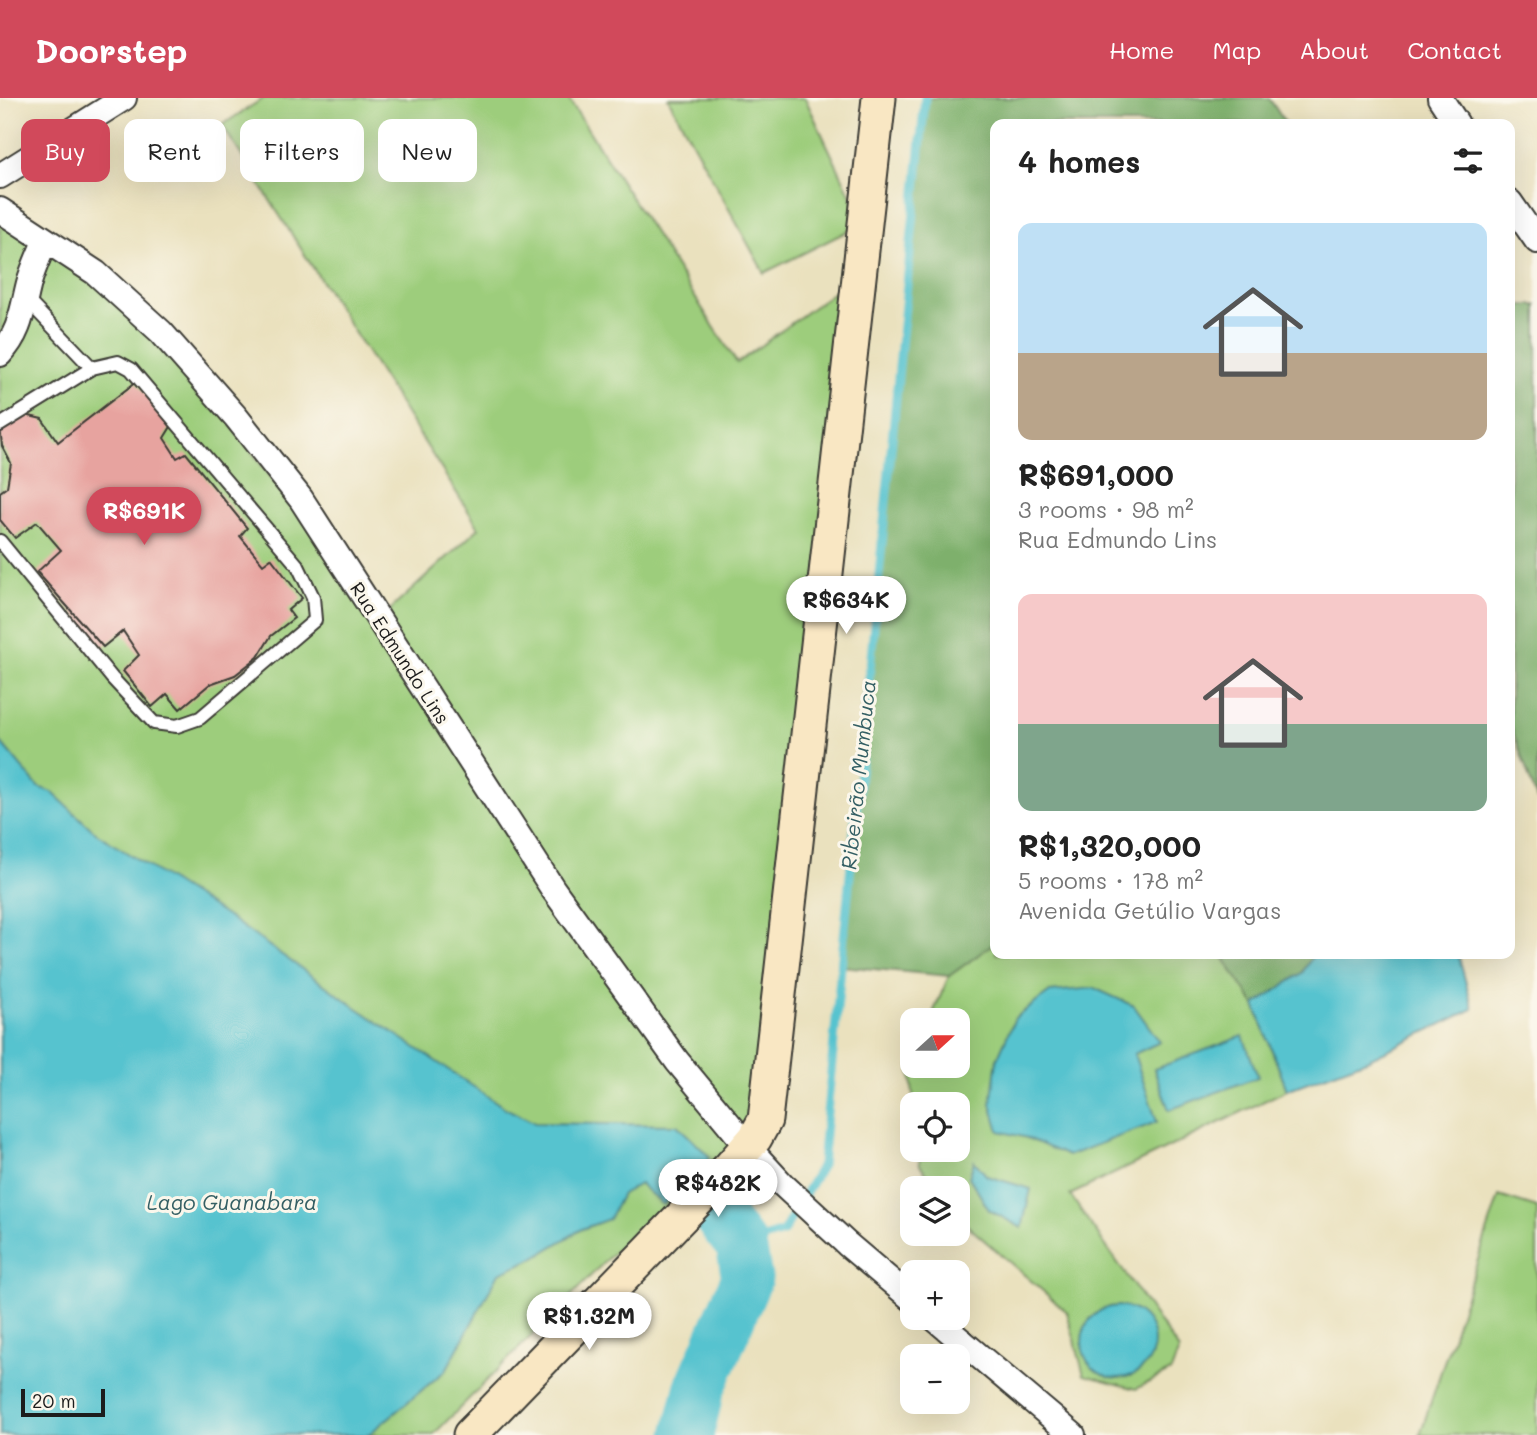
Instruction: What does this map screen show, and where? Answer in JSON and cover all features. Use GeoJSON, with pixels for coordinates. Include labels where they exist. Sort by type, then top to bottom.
{"type":"FeatureCollection","features":[{"type":"Feature","properties":{"kind":"main road"},"geometry":{"type":"LineString","coordinates":[[470,1435],[738,1158],[761,1129],[768,1108],[879,98]]}},
{"type":"Feature","properties":{"kind":"street"},"geometry":{"type":"LineString","coordinates":[[0,176],[124,98]]}},
{"type":"Feature","properties":{"kind":"street"},"geometry":{"type":"LineString","coordinates":[[1440,98],[1454,119]]}},
{"type":"Feature","properties":{"kind":"street"},"geometry":{"type":"LineString","coordinates":[[1515,209],[1537,242]]}},
{"type":"Feature","properties":{"kind":"street","name":"Rua Edmundo Lins"},"geometry":{"type":"LineString","coordinates":[[0,210],[96,273],[161,332],[236,416],[301,499],[553,889],[677,1061],[738,1158],[782,1184],[900,1289]]}},
{"type":"Feature","properties":{"kind":"street"},"geometry":{"type":"LineString","coordinates":[[0,354],[18,330],[29,284],[45,240]]}},
{"type":"Feature","properties":{"kind":"street"},"geometry":{"type":"LineString","coordinates":[[948,1330],[1073,1435]]}},
{"type":"Feature","properties":{"kind":"lane"},"geometry":{"type":"LineString","coordinates":[[27,300],[92,368]]}},
{"type":"Feature","properties":{"kind":"lane"},"geometry":{"type":"LineString","coordinates":[[0,425],[92,368],[118,362],[131,369],[298,566],[313,597],[315,620],[200,718],[177,726],[154,723],[112,678],[0,541]]}},
{"type":"Feature","properties":{"kind":"green space"},"geometry":{"type":"Polygon","coordinates":[[[264,98],[568,98],[737,363],[852,279],[748,1147],[669,1232],[648,1218],[433,1435],[0,1435],[0,210],[161,332],[379,620],[479,528],[258,182],[364,182],[364,119],[240,119],[240,153],[226,131],[226,122],[264,98]]]}},
{"type":"Feature","properties":{"kind":"green space"},"geometry":{"type":"Polygon","coordinates":[[[668,98],[805,98],[864,223],[764,273],[668,98]]]}},
{"type":"Feature","properties":{"kind":"green space"},"geometry":{"type":"Polygon","coordinates":[[[925,98],[1269,98],[1283,119],[990,119],[990,946],[949,976],[841,966],[925,98]]]}},
{"type":"Feature","properties":{"kind":"green space"},"geometry":{"type":"Polygon","coordinates":[[[1515,305],[1537,305],[1537,800],[1515,737],[1515,305]]]}},
{"type":"Feature","properties":{"kind":"green space"},"geometry":{"type":"Polygon","coordinates":[[[990,946],[990,959],[1224,959],[1255,1005],[1287,1090],[1070,1195],[1179,1350],[1171,1371],[1136,1389],[1084,1375],[1067,1312],[970,1228],[970,1176],[929,1176],[920,1165],[920,1162],[970,1162],[970,1092],[913,1092],[911,1078],[970,1078],[970,1008],[935,1008],[949,976],[990,946]]]}},
{"type":"Feature","properties":{"kind":"green space"},"geometry":{"type":"Polygon","coordinates":[[[1224,959],[1311,959],[1302,973],[1255,1005],[1224,959]]]}},
{"type":"Feature","properties":{"kind":"green space"},"geometry":{"type":"Polygon","coordinates":[[[1499,1196],[1537,1208],[1537,1435],[1420,1435],[1499,1196]]]}},
{"type":"Feature","properties":{"kind":"water","name":"Lago Guanabara"},"geometry":{"type":"Polygon","coordinates":[[[0,741],[38,787],[52,792],[96,833],[234,921],[505,1108],[535,1123],[677,1125],[710,1157],[663,1205],[640,1184],[622,1194],[609,1219],[582,1229],[532,1259],[499,1273],[446,1370],[368,1435],[0,1435],[0,741]]]}},
{"type":"Feature","properties":{"kind":"water"},"geometry":{"type":"Polygon","coordinates":[[[1311,959],[1459,959],[1473,1009],[1369,1059],[1287,1090],[1255,1005],[1302,973],[1311,959]]]}},
{"type":"Feature","properties":{"kind":"water"},"geometry":{"type":"Polygon","coordinates":[[[1094,988],[1134,1006],[1160,1042],[1134,1054],[1157,1122],[1068,1156],[1027,1138],[999,1131],[991,1104],[997,1059],[1015,1018],[1050,992],[1094,988]]]}},
{"type":"Feature","properties":{"kind":"water"},"geometry":{"type":"Polygon","coordinates":[[[1243,1036],[1258,1077],[1169,1110],[1154,1069],[1243,1036]]]}},
{"type":"Feature","properties":{"kind":"water"},"geometry":{"type":"Polygon","coordinates":[[[974,1161],[987,1176],[1031,1189],[1022,1228],[989,1210],[969,1176],[974,1161]]]}},
{"type":"Feature","properties":{"kind":"water"},"geometry":{"type":"Polygon","coordinates":[[[1118,1306],[1138,1312],[1148,1322],[1154,1342],[1148,1362],[1138,1372],[1118,1378],[1098,1372],[1088,1362],[1082,1342],[1088,1322],[1098,1312],[1118,1306]]]}},
{"type":"Feature","properties":{"kind":"building"},"geometry":{"type":"Polygon","coordinates":[[[136,382],[172,425],[164,438],[177,458],[186,453],[247,528],[240,536],[263,564],[271,558],[302,598],[288,610],[294,618],[271,636],[258,657],[235,675],[210,684],[180,709],[167,694],[152,707],[123,671],[139,655],[123,631],[103,647],[37,572],[61,550],[37,522],[15,538],[0,520],[0,492],[7,487],[11,463],[2,446],[0,427],[21,414],[42,419],[58,442],[136,382]]]}},
{"type":"Feature","properties":{"kind":"waterway","name":"Ribeirão Mumbuca"},"geometry":{"type":"LineString","coordinates":[[741,1245],[783,1232],[822,1165],[925,98]]}},
{"type":"Feature","properties":{"kind":"waterway","name":"Ribeirão Mumbuca"},"geometry":{"type":"LineString","coordinates":[[688,1435],[699,1390],[747,1278],[741,1245],[689,1179]]}}]}
